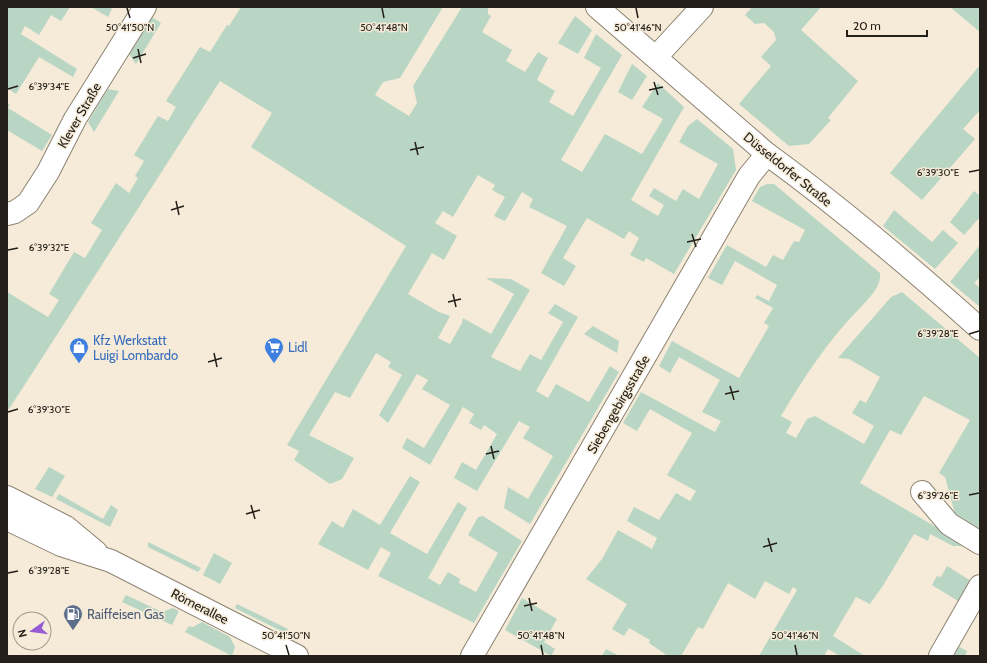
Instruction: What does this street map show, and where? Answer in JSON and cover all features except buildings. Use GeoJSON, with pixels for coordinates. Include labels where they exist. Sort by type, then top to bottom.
{"type":"FeatureCollection","features":[{"type":"Feature","properties":{"kind":"street","name":"Klever Straße"},"geometry":{"type":"LineString","coordinates":[[7,214],[15,212],[28,203],[48,172],[75,120],[145,7]]}},
{"type":"Feature","properties":{"kind":"street","name":"Düsseldorfer Straße"},"geometry":{"type":"LineString","coordinates":[[597,7],[767,154],[797,176],[933,287],[980,329]]}},
{"type":"Feature","properties":{"kind":"street"},"geometry":{"type":"LineString","coordinates":[[656,57],[702,7]]}},
{"type":"Feature","properties":{"kind":"street","name":"Siebengebirgsstraße"},"geometry":{"type":"LineString","coordinates":[[472,656],[749,176],[767,154]]}},
{"type":"Feature","properties":{"kind":"street"},"geometry":{"type":"LineString","coordinates":[[922,492],[949,524],[980,543]]}},
{"type":"Feature","properties":{"kind":"street","name":"Römerallee"},"geometry":{"type":"LineString","coordinates":[[7,497],[66,526],[103,558]]}},
{"type":"Feature","properties":{"kind":"street","name":"Römerallee"},"geometry":{"type":"LineString","coordinates":[[7,519],[61,546],[103,558],[202,606],[297,656]]}},
{"type":"Feature","properties":{"kind":"street"},"geometry":{"type":"LineString","coordinates":[[940,656],[980,586]]}},
{"type":"Feature","properties":{"kind":"green space"},"geometry":{"type":"Polygon","coordinates":[[[7,7],[70,7],[61,21],[51,15],[39,35],[25,26],[21,34],[77,69],[73,77],[39,57],[16,94],[7,88],[7,7]]]}},
{"type":"Feature","properties":{"kind":"green space"},"geometry":{"type":"Polygon","coordinates":[[[91,7],[109,7],[112,9],[108,17],[91,7]]]}},
{"type":"Feature","properties":{"kind":"green space"},"geometry":{"type":"Polygon","coordinates":[[[241,7],[443,7],[400,78],[383,82],[375,95],[409,116],[417,103],[413,86],[462,7],[488,7],[488,14],[491,16],[482,32],[512,50],[506,61],[525,72],[538,52],[548,58],[537,80],[555,91],[549,102],[573,116],[601,68],[584,58],[596,34],[622,55],[561,160],[582,172],[605,134],[642,154],[663,119],[642,107],[658,83],[684,107],[631,200],[658,216],[664,205],[649,196],[654,188],[676,201],[683,189],[699,199],[718,164],[679,142],[688,126],[697,119],[733,149],[736,170],[674,274],[646,258],[644,262],[630,255],[639,238],[629,231],[624,239],[587,218],[563,258],[576,266],[564,286],[541,273],[567,226],[529,207],[533,199],[522,192],[505,221],[494,216],[505,197],[492,190],[495,185],[478,175],[453,217],[443,211],[435,223],[457,236],[444,260],[432,253],[408,294],[439,312],[450,316],[438,338],[450,344],[462,323],[463,318],[491,334],[514,294],[486,278],[511,279],[530,290],[491,357],[520,371],[530,354],[541,360],[563,322],[548,313],[555,304],[578,317],[536,391],[548,398],[556,384],[589,402],[610,366],[619,372],[530,524],[504,508],[508,487],[528,499],[553,456],[523,438],[530,427],[519,421],[477,491],[454,478],[462,462],[476,470],[497,434],[484,425],[481,430],[469,423],[474,414],[463,407],[430,465],[402,448],[407,438],[424,448],[450,405],[422,389],[428,380],[417,374],[388,423],[379,415],[402,375],[388,367],[391,362],[376,353],[350,398],[335,392],[309,435],[354,458],[342,479],[330,484],[294,460],[299,451],[287,445],[406,246],[251,147],[272,113],[220,81],[9,409],[7,408],[7,292],[48,317],[59,300],[49,294],[74,252],[85,258],[102,230],[91,223],[116,183],[129,193],[138,178],[135,176],[144,161],[134,155],[158,116],[168,121],[176,107],[166,101],[200,47],[210,52],[227,25],[229,26],[241,7]]]}},
{"type":"Feature","properties":{"kind":"green space"},"geometry":{"type":"Polygon","coordinates":[[[752,7],[821,7],[801,30],[858,81],[828,118],[831,120],[809,144],[789,146],[739,104],[771,66],[761,57],[776,40],[774,32],[764,23],[755,24],[745,15],[752,7]]]}},
{"type":"Feature","properties":{"kind":"green space"},"geometry":{"type":"Polygon","coordinates":[[[950,7],[980,7],[980,32],[950,7]]]}},
{"type":"Feature","properties":{"kind":"green space"},"geometry":{"type":"Polygon","coordinates":[[[575,16],[592,30],[578,54],[558,43],[575,16]]]}},
{"type":"Feature","properties":{"kind":"green space"},"geometry":{"type":"Polygon","coordinates":[[[152,17],[161,23],[136,64],[129,54],[152,17]]]}},
{"type":"Feature","properties":{"kind":"green space"},"geometry":{"type":"Polygon","coordinates":[[[632,64],[647,76],[632,100],[618,92],[632,64]]]}},
{"type":"Feature","properties":{"kind":"green space"},"geometry":{"type":"Polygon","coordinates":[[[980,65],[980,110],[963,129],[975,139],[922,200],[890,173],[980,65]]]}},
{"type":"Feature","properties":{"kind":"green space"},"geometry":{"type":"Polygon","coordinates":[[[108,89],[119,91],[94,132],[88,122],[108,89]]]}},
{"type":"Feature","properties":{"kind":"green space"},"geometry":{"type":"Polygon","coordinates":[[[7,103],[10,105],[8,108],[52,135],[42,151],[7,130],[7,103]]]}},
{"type":"Feature","properties":{"kind":"green space"},"geometry":{"type":"Polygon","coordinates":[[[767,184],[774,184],[880,273],[879,283],[874,292],[828,345],[808,373],[781,416],[792,422],[786,433],[796,438],[807,419],[815,416],[864,444],[874,426],[852,413],[860,400],[866,403],[880,377],[849,359],[838,358],[891,297],[902,292],[980,358],[980,529],[955,514],[945,477],[939,473],[970,420],[924,396],[901,435],[890,430],[860,483],[969,546],[953,546],[930,534],[928,541],[914,534],[884,584],[870,604],[856,597],[833,636],[865,656],[840,656],[828,649],[824,656],[759,656],[797,590],[793,587],[789,594],[765,581],[755,599],[728,583],[703,629],[698,627],[681,656],[668,656],[649,643],[650,640],[629,628],[624,636],[612,629],[627,604],[586,579],[602,559],[618,530],[652,549],[657,538],[627,521],[634,507],[659,520],[676,493],[690,501],[696,491],[667,475],[692,433],[650,409],[637,431],[623,423],[641,392],[715,432],[721,421],[702,412],[720,380],[679,357],[670,373],[659,366],[672,341],[739,378],[769,326],[764,323],[773,308],[755,298],[757,295],[769,301],[777,285],[735,261],[722,285],[708,278],[727,245],[766,267],[773,255],[783,260],[794,241],[799,242],[805,230],[752,201],[760,187],[767,184]]]}},
{"type":"Feature","properties":{"kind":"green space"},"geometry":{"type":"Polygon","coordinates":[[[974,191],[980,196],[980,217],[964,235],[950,222],[974,191]]]}},
{"type":"Feature","properties":{"kind":"green space"},"geometry":{"type":"Polygon","coordinates":[[[894,210],[932,242],[943,230],[958,243],[935,269],[883,226],[894,210]]]}},
{"type":"Feature","properties":{"kind":"green space"},"geometry":{"type":"Polygon","coordinates":[[[980,245],[980,277],[974,283],[980,288],[980,307],[950,282],[980,245]]]}},
{"type":"Feature","properties":{"kind":"green space"},"geometry":{"type":"Polygon","coordinates":[[[593,326],[619,341],[617,353],[584,334],[593,326]]]}},
{"type":"Feature","properties":{"kind":"green space"},"geometry":{"type":"Polygon","coordinates":[[[49,467],[65,476],[52,497],[35,489],[49,467]]]}},
{"type":"Feature","properties":{"kind":"green space"},"geometry":{"type":"Polygon","coordinates":[[[410,476],[420,482],[390,533],[427,554],[458,502],[467,508],[428,578],[440,585],[448,572],[460,579],[459,583],[476,592],[498,553],[468,535],[478,517],[483,516],[522,541],[474,623],[378,576],[391,553],[381,547],[368,570],[318,544],[332,521],[343,528],[353,509],[380,525],[410,476]]]}},
{"type":"Feature","properties":{"kind":"green space"},"geometry":{"type":"Polygon","coordinates":[[[59,494],[103,519],[111,505],[118,510],[110,527],[56,499],[59,494]]]}},
{"type":"Feature","properties":{"kind":"green space"},"geometry":{"type":"Polygon","coordinates":[[[148,542],[201,568],[198,572],[148,547],[148,542]]]}},
{"type":"Feature","properties":{"kind":"green space"},"geometry":{"type":"Polygon","coordinates":[[[214,553],[232,563],[220,584],[203,575],[214,553]]]}},
{"type":"Feature","properties":{"kind":"green space"},"geometry":{"type":"Polygon","coordinates":[[[947,566],[971,581],[958,601],[932,585],[937,576],[941,577],[947,566]]]}},
{"type":"Feature","properties":{"kind":"green space"},"geometry":{"type":"Polygon","coordinates":[[[126,595],[162,612],[173,608],[179,611],[172,625],[122,602],[126,595]]]}},
{"type":"Feature","properties":{"kind":"green space"},"geometry":{"type":"Polygon","coordinates":[[[522,598],[557,619],[544,642],[555,649],[551,656],[505,630],[522,598]]]}},
{"type":"Feature","properties":{"kind":"green space"},"geometry":{"type":"Polygon","coordinates":[[[237,604],[288,629],[285,633],[235,608],[237,604]]]}},
{"type":"Feature","properties":{"kind":"green space"},"geometry":{"type":"Polygon","coordinates":[[[202,622],[230,637],[235,647],[232,656],[185,632],[189,626],[193,627],[202,622]]]}},
{"type":"Feature","properties":{"kind":"green space"},"geometry":{"type":"Polygon","coordinates":[[[958,646],[967,651],[965,656],[951,656],[958,646]]]}},
{"type":"Feature","properties":{"kind":"green space"},"geometry":{"type":"Polygon","coordinates":[[[606,649],[619,656],[602,656],[606,649]]]}},
{"type":"Feature","properties":{"kind":"place","name":"Kfz Werkstatt Luigi Lombardo"},"geometry":{"type":"Point","coordinates":[79,364]}},
{"type":"Feature","properties":{"kind":"place","name":"Lidl"},"geometry":{"type":"Point","coordinates":[274,364]}},
{"type":"Feature","properties":{"kind":"place","name":"Raiffeisen Gas"},"geometry":{"type":"Point","coordinates":[73,631]}}]}
